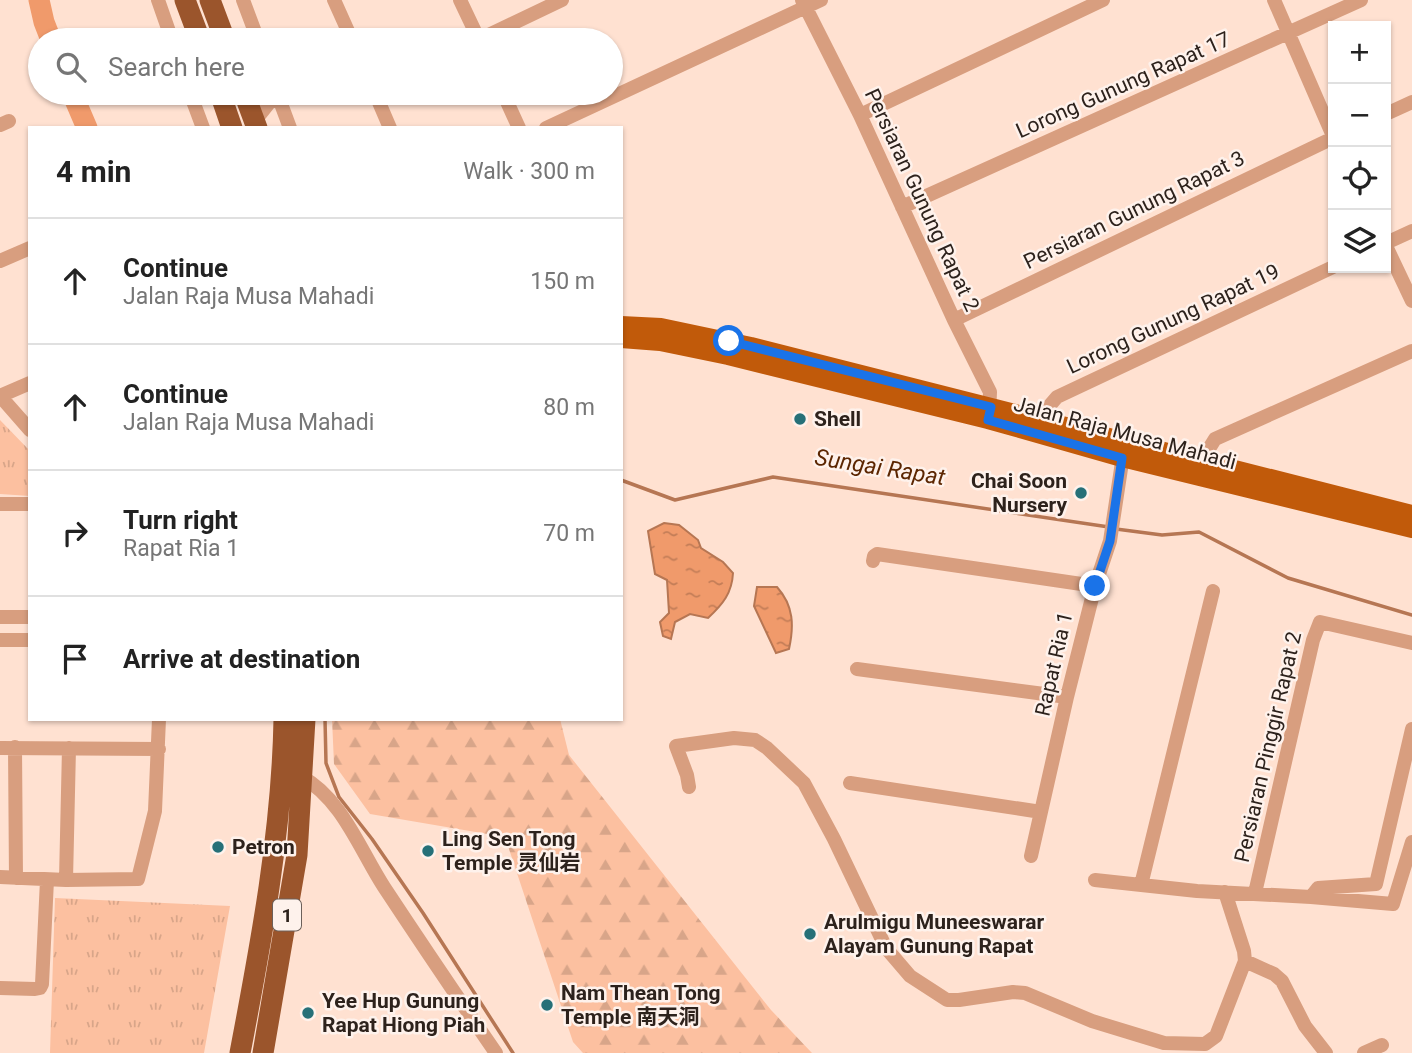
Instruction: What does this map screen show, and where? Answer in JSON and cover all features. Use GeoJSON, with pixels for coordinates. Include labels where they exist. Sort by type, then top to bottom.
{"type":"FeatureCollection","features":[{"type":"Feature","properties":{"kind":"highway"},"geometry":{"type":"LineString","coordinates":[[185,0],[196,28]]}},
{"type":"Feature","properties":{"kind":"highway"},"geometry":{"type":"LineString","coordinates":[[210,0],[220,28]]}},
{"type":"Feature","properties":{"kind":"highway"},"geometry":{"type":"LineString","coordinates":[[224,105],[231,126]]}},
{"type":"Feature","properties":{"kind":"highway"},"geometry":{"type":"LineString","coordinates":[[248,105],[256,125]]}},
{"type":"Feature","properties":{"kind":"highway","name":"1"},"geometry":{"type":"LineString","coordinates":[[240,1053],[261,943],[283,762],[284,721]]}},
{"type":"Feature","properties":{"kind":"highway","name":"1"},"geometry":{"type":"LineString","coordinates":[[263,1053],[297,855],[305,721]]}},
{"type":"Feature","properties":{"kind":"main road","name":"Jalan Raja Musa Mahadi"},"geometry":{"type":"LineString","coordinates":[[623,325],[661,327],[729,341],[1412,528]]}},
{"type":"Feature","properties":{"kind":"main road","name":"Jalan Raja Musa Mahadi"},"geometry":{"type":"LineString","coordinates":[[623,339],[660,342],[990,413],[1038,419],[1124,450],[1202,460],[1412,514]]}},
{"type":"Feature","properties":{"kind":"street"},"geometry":{"type":"LineString","coordinates":[[158,0],[168,28]]}},
{"type":"Feature","properties":{"kind":"street"},"geometry":{"type":"LineString","coordinates":[[243,0],[254,28]]}},
{"type":"Feature","properties":{"kind":"street"},"geometry":{"type":"LineString","coordinates":[[334,0],[347,28]]}},
{"type":"Feature","properties":{"kind":"street"},"geometry":{"type":"LineString","coordinates":[[460,0],[473,28]]}},
{"type":"Feature","properties":{"kind":"street"},"geometry":{"type":"LineString","coordinates":[[504,28],[562,0]]}},
{"type":"Feature","properties":{"kind":"street"},"geometry":{"type":"LineString","coordinates":[[623,91],[804,4],[821,0]]}},
{"type":"Feature","properties":{"kind":"street"},"geometry":{"type":"LineString","coordinates":[[860,115],[1103,0]]}},
{"type":"Feature","properties":{"kind":"street"},"geometry":{"type":"LineString","coordinates":[[1275,0],[1328,125]]}},
{"type":"Feature","properties":{"kind":"street","name":"Lorong Gunung Rapat 17"},"geometry":{"type":"LineString","coordinates":[[902,208],[1361,0]]}},
{"type":"Feature","properties":{"kind":"street","name":"Persiaran Gunung Rapat 2"},"geometry":{"type":"LineString","coordinates":[[804,4],[860,115],[990,392],[990,413]]}},
{"type":"Feature","properties":{"kind":"street"},"geometry":{"type":"LineString","coordinates":[[1391,112],[1412,102]]}},
{"type":"Feature","properties":{"kind":"street"},"geometry":{"type":"LineString","coordinates":[[194,105],[202,126]]}},
{"type":"Feature","properties":{"kind":"street"},"geometry":{"type":"LineString","coordinates":[[256,125],[268,105]]}},
{"type":"Feature","properties":{"kind":"street"},"geometry":{"type":"LineString","coordinates":[[281,105],[289,126]]}},
{"type":"Feature","properties":{"kind":"street"},"geometry":{"type":"LineString","coordinates":[[380,105],[389,126]]}},
{"type":"Feature","properties":{"kind":"street"},"geometry":{"type":"LineString","coordinates":[[508,105],[518,126]]}},
{"type":"Feature","properties":{"kind":"street"},"geometry":{"type":"LineString","coordinates":[[550,126],[594,105]]}},
{"type":"Feature","properties":{"kind":"street","name":"Persiaran Gunung Rapat 3"},"geometry":{"type":"LineString","coordinates":[[954,320],[1328,139]]}},
{"type":"Feature","properties":{"kind":"street"},"geometry":{"type":"LineString","coordinates":[[1391,242],[1412,231]]}},
{"type":"Feature","properties":{"kind":"street"},"geometry":{"type":"LineString","coordinates":[[0,261],[28,249]]}},
{"type":"Feature","properties":{"kind":"street"},"geometry":{"type":"LineString","coordinates":[[1391,255],[1412,301]]}},
{"type":"Feature","properties":{"kind":"street","name":"Lorong Gunung Rapat 19"},"geometry":{"type":"LineString","coordinates":[[1038,419],[1057,397],[1328,269]]}},
{"type":"Feature","properties":{"kind":"street"},"geometry":{"type":"LineString","coordinates":[[1202,460],[1215,439],[1412,351]]}},
{"type":"Feature","properties":{"kind":"street"},"geometry":{"type":"LineString","coordinates":[[28,384],[0,396],[28,428]]}},
{"type":"Feature","properties":{"kind":"street","name":"Rapat Ria 1"},"geometry":{"type":"LineString","coordinates":[[1031,856],[1067,697],[1095,586],[1110,541],[1124,450]]}},
{"type":"Feature","properties":{"kind":"street"},"geometry":{"type":"LineString","coordinates":[[0,504],[28,504]]}},
{"type":"Feature","properties":{"kind":"street"},"geometry":{"type":"LineString","coordinates":[[873,561],[877,554],[1095,586]]}},
{"type":"Feature","properties":{"kind":"street"},"geometry":{"type":"LineString","coordinates":[[1141,885],[1213,591]]}},
{"type":"Feature","properties":{"kind":"street"},"geometry":{"type":"LineString","coordinates":[[0,617],[28,617]]}},
{"type":"Feature","properties":{"kind":"street","name":"Persiaran Pinggir Rapat 2"},"geometry":{"type":"LineString","coordinates":[[1255,894],[1313,640],[1320,622],[1412,643]]}},
{"type":"Feature","properties":{"kind":"street"},"geometry":{"type":"LineString","coordinates":[[0,640],[28,640]]}},
{"type":"Feature","properties":{"kind":"street"},"geometry":{"type":"LineString","coordinates":[[857,669],[1067,697]]}},
{"type":"Feature","properties":{"kind":"street"},"geometry":{"type":"LineString","coordinates":[[0,877],[47,880],[138,879],[155,811],[159,721]]}},
{"type":"Feature","properties":{"kind":"street"},"geometry":{"type":"LineString","coordinates":[[1311,897],[1318,888],[1376,884],[1412,729]]}},
{"type":"Feature","properties":{"kind":"street"},"geometry":{"type":"LineString","coordinates":[[689,787],[676,746],[734,738],[755,740],[804,783],[886,948],[910,976],[947,1000],[1025,993],[1092,1021],[1164,1043],[1205,1044],[1216,1035],[1245,961],[1225,892]]}},
{"type":"Feature","properties":{"kind":"street"},"geometry":{"type":"LineString","coordinates":[[15,747],[16,878]]}},
{"type":"Feature","properties":{"kind":"street"},"geometry":{"type":"LineString","coordinates":[[0,748],[159,749]]}},
{"type":"Feature","properties":{"kind":"street"},"geometry":{"type":"LineString","coordinates":[[66,880],[69,748]]}},
{"type":"Feature","properties":{"kind":"street"},"geometry":{"type":"LineString","coordinates":[[302,777],[328,796],[390,895],[496,1053]]}},
{"type":"Feature","properties":{"kind":"street"},"geometry":{"type":"LineString","coordinates":[[850,783],[1041,812]]}},
{"type":"Feature","properties":{"kind":"street"},"geometry":{"type":"LineString","coordinates":[[1096,880],[1393,904],[1412,842]]}},
{"type":"Feature","properties":{"kind":"street"},"geometry":{"type":"LineString","coordinates":[[0,988],[40,988],[47,880]]}},
{"type":"Feature","properties":{"kind":"street"},"geometry":{"type":"LineString","coordinates":[[1245,961],[1274,974],[1282,981],[1305,1026],[1326,1053]]}},
{"type":"Feature","properties":{"kind":"street"},"geometry":{"type":"LineString","coordinates":[[1364,1053],[1382,1045]]}},
{"type":"Feature","properties":{"kind":"green space"},"geometry":{"type":"Polygon","coordinates":[[[0,420],[28,449],[28,496],[0,494],[0,420]]]}},
{"type":"Feature","properties":{"kind":"green space"},"geometry":{"type":"Polygon","coordinates":[[[332,721],[560,721],[569,755],[771,1010],[812,1053],[583,1053],[573,1042],[505,837],[370,814],[334,764],[332,721]]]}},
{"type":"Feature","properties":{"kind":"green space"},"geometry":{"type":"Polygon","coordinates":[[[55,898],[230,906],[204,1053],[50,1053],[55,898]]]}},
{"type":"Feature","properties":{"kind":"water"},"geometry":{"type":"Polygon","coordinates":[[[664,523],[679,525],[698,540],[701,548],[723,562],[733,573],[729,592],[718,608],[708,618],[690,614],[675,622],[671,639],[663,636],[660,622],[669,613],[667,580],[655,574],[648,531],[664,523]]]}},
{"type":"Feature","properties":{"kind":"water"},"geometry":{"type":"Polygon","coordinates":[[[757,587],[777,587],[787,601],[792,624],[789,649],[776,653],[754,606],[757,587]]]}},
{"type":"Feature","properties":{"kind":"waterway","name":"Sungai Rapat"},"geometry":{"type":"LineString","coordinates":[[39,0],[46,28]]}},
{"type":"Feature","properties":{"kind":"waterway","name":"Sungai Rapat"},"geometry":{"type":"LineString","coordinates":[[77,105],[86,126]]}},
{"type":"Feature","properties":{"kind":"waterway","name":"Sungai Rapat"},"geometry":{"type":"LineString","coordinates":[[623,481],[675,500],[773,477],[1109,527]]}},
{"type":"Feature","properties":{"kind":"waterway","name":"Sungai Rapat"},"geometry":{"type":"LineString","coordinates":[[1116,529],[1162,535],[1199,532],[1288,578],[1412,615]]}},
{"type":"Feature","properties":{"kind":"waterway"},"geometry":{"type":"LineString","coordinates":[[325,721],[326,763],[339,797],[423,913],[513,1053]]}},
{"type":"Feature","properties":{"kind":"place","name":"Shell"},"geometry":{"type":"Point","coordinates":[800,419]}},
{"type":"Feature","properties":{"kind":"place","name":"Chai Soon Nursery"},"geometry":{"type":"Point","coordinates":[1081,493]}},
{"type":"Feature","properties":{"kind":"place","name":"Petron"},"geometry":{"type":"Point","coordinates":[218,847]}},
{"type":"Feature","properties":{"kind":"place","name":"Ling Sen Tong Temple 灵仙岩"},"geometry":{"type":"Point","coordinates":[428,851]}},
{"type":"Feature","properties":{"kind":"place","name":"Arulmigu Muneeswarar Alayam Gunung Rapat"},"geometry":{"type":"Point","coordinates":[810,934]}},
{"type":"Feature","properties":{"kind":"place","name":"Nam Thean Tong Temple 南天洞"},"geometry":{"type":"Point","coordinates":[547,1005]}},
{"type":"Feature","properties":{"kind":"place","name":"Yee Hup Gunung Rapat Hiong Piah"},"geometry":{"type":"Point","coordinates":[308,1013]}},
{"type":"Feature","properties":{"kind":"route"},"geometry":{"type":"LineString","coordinates":[[729,341],[991,407],[988,420],[1122,458],[1110,541],[1095,586]]}}]}
